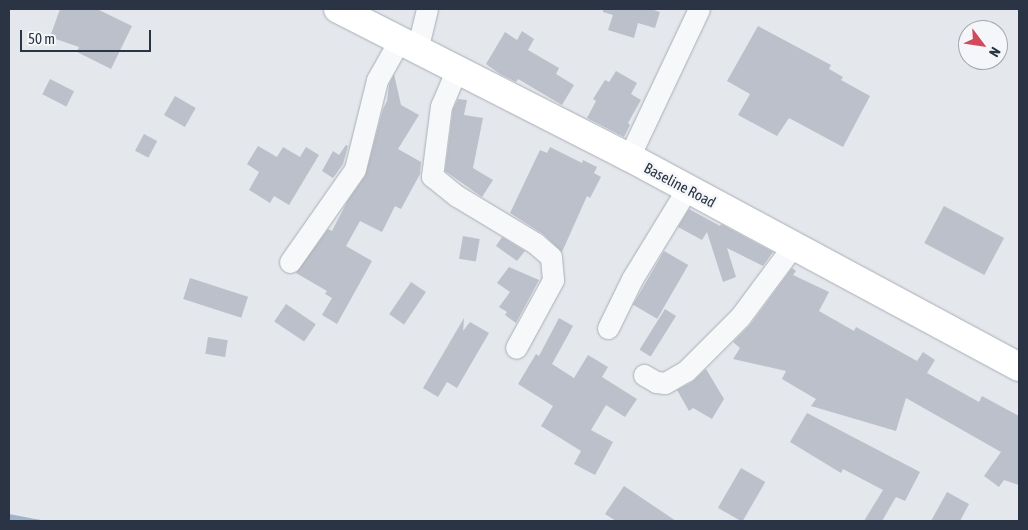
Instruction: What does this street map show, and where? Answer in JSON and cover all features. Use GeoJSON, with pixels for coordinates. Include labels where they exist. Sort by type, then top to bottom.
{"type":"FeatureCollection","features":[{"type":"Feature","properties":{"kind":"main road","name":"Baseline Road"},"geometry":{"type":"LineString","coordinates":[[338,9],[456,71],[629,157],[1019,367]]}},
{"type":"Feature","properties":{"kind":"street"},"geometry":{"type":"LineString","coordinates":[[290,262],[355,170],[377,80],[408,46],[427,9]]}},
{"type":"Feature","properties":{"kind":"street"},"geometry":{"type":"LineString","coordinates":[[629,157],[699,9]]}},
{"type":"Feature","properties":{"kind":"street"},"geometry":{"type":"LineString","coordinates":[[456,71],[441,106],[432,176],[457,196],[535,243],[551,257],[552,280],[516,348]]}},
{"type":"Feature","properties":{"kind":"street"},"geometry":{"type":"LineString","coordinates":[[608,328],[632,279],[686,188]]}},
{"type":"Feature","properties":{"kind":"street"},"geometry":{"type":"LineString","coordinates":[[644,375],[656,382],[665,383],[686,371],[740,317],[793,246]]}},
{"type":"Feature","properties":{"kind":"water"},"geometry":{"type":"Polygon","coordinates":[[[9,514],[35,519],[48,521],[9,521],[9,514]]]}},
{"type":"Feature","properties":{"kind":"building"},"geometry":{"type":"Polygon","coordinates":[[[60,9],[97,9],[132,26],[111,69],[77,52],[79,47],[50,37],[60,9]]]}},
{"type":"Feature","properties":{"kind":"building"},"geometry":{"type":"Polygon","coordinates":[[[603,9],[651,9],[660,12],[655,28],[638,23],[634,38],[608,30],[613,15],[603,12],[603,9]]]}},
{"type":"Feature","properties":{"kind":"building"},"geometry":{"type":"Polygon","coordinates":[[[758,26],[831,65],[829,69],[843,77],[841,80],[870,96],[843,147],[789,118],[777,136],[738,115],[750,94],[727,81],[758,26]]]}},
{"type":"Feature","properties":{"kind":"building"},"geometry":{"type":"Polygon","coordinates":[[[522,31],[534,39],[528,50],[559,68],[556,74],[574,85],[562,105],[518,79],[516,82],[500,74],[486,64],[505,32],[517,40],[522,31]]]}},
{"type":"Feature","properties":{"kind":"building"},"geometry":{"type":"Polygon","coordinates":[[[616,71],[637,83],[631,94],[641,100],[628,123],[630,125],[624,137],[587,118],[596,101],[593,99],[605,80],[609,82],[616,71]]]}},
{"type":"Feature","properties":{"kind":"building"},"geometry":{"type":"Polygon","coordinates":[[[394,74],[401,105],[419,115],[398,149],[421,162],[420,174],[401,209],[395,206],[382,232],[360,221],[346,246],[372,261],[337,324],[322,315],[332,298],[325,294],[327,291],[296,273],[328,229],[332,231],[348,200],[365,176],[383,109],[387,101],[389,85],[394,74]]]}},
{"type":"Feature","properties":{"kind":"building"},"geometry":{"type":"Polygon","coordinates":[[[50,79],[74,91],[66,106],[42,94],[50,79]]]}},
{"type":"Feature","properties":{"kind":"building"},"geometry":{"type":"Polygon","coordinates":[[[175,96],[196,108],[185,127],[164,115],[175,96]]]}},
{"type":"Feature","properties":{"kind":"building"},"geometry":{"type":"Polygon","coordinates":[[[458,99],[467,100],[464,115],[483,118],[473,168],[493,180],[482,197],[445,171],[453,109],[458,99]]]}},
{"type":"Feature","properties":{"kind":"building"},"geometry":{"type":"Polygon","coordinates":[[[144,134],[157,141],[148,158],[135,151],[144,134]]]}},
{"type":"Feature","properties":{"kind":"building"},"geometry":{"type":"Polygon","coordinates":[[[346,145],[348,146],[343,164],[333,178],[322,171],[333,151],[339,155],[346,145]]]}},
{"type":"Feature","properties":{"kind":"building"},"geometry":{"type":"Polygon","coordinates":[[[258,146],[277,157],[283,147],[300,157],[306,147],[319,155],[289,205],[274,196],[270,203],[249,190],[259,172],[247,164],[258,146]]]}},
{"type":"Feature","properties":{"kind":"building"},"geometry":{"type":"Polygon","coordinates":[[[550,147],[582,163],[583,160],[597,167],[594,173],[601,177],[590,198],[587,196],[562,252],[543,234],[510,213],[540,150],[547,153],[550,147]]]}},
{"type":"Feature","properties":{"kind":"building"},"geometry":{"type":"Polygon","coordinates":[[[944,206],[1004,238],[984,275],[924,243],[944,206]]]}},
{"type":"Feature","properties":{"kind":"building"},"geometry":{"type":"Polygon","coordinates":[[[689,209],[773,252],[763,266],[727,248],[736,277],[723,282],[707,232],[702,240],[678,227],[689,209]]]}},
{"type":"Feature","properties":{"kind":"building"},"geometry":{"type":"Polygon","coordinates":[[[463,236],[480,239],[476,262],[459,259],[463,236]]]}},
{"type":"Feature","properties":{"kind":"building"},"geometry":{"type":"Polygon","coordinates":[[[502,237],[525,251],[517,261],[496,246],[502,237]]]}},
{"type":"Feature","properties":{"kind":"building"},"geometry":{"type":"Polygon","coordinates":[[[664,251],[688,265],[657,319],[633,305],[664,251]]]}},
{"type":"Feature","properties":{"kind":"building"},"geometry":{"type":"Polygon","coordinates":[[[509,267],[539,280],[516,323],[505,315],[507,312],[499,307],[510,292],[497,283],[509,267]]]}},
{"type":"Feature","properties":{"kind":"building"},"geometry":{"type":"Polygon","coordinates":[[[792,268],[796,271],[793,275],[829,292],[819,311],[854,331],[856,327],[917,361],[923,352],[935,360],[927,373],[979,402],[982,396],[1019,416],[1019,485],[1004,480],[999,487],[984,476],[1001,452],[906,398],[896,431],[811,406],[816,399],[782,379],[786,371],[733,359],[740,348],[733,342],[750,325],[792,268]]]}},
{"type":"Feature","properties":{"kind":"building"},"geometry":{"type":"Polygon","coordinates":[[[190,278],[248,297],[241,318],[183,299],[190,278]]]}},
{"type":"Feature","properties":{"kind":"building"},"geometry":{"type":"Polygon","coordinates":[[[411,282],[426,292],[404,324],[389,314],[411,282]]]}},
{"type":"Feature","properties":{"kind":"building"},"geometry":{"type":"Polygon","coordinates":[[[286,304],[316,324],[304,342],[274,321],[286,304]]]}},
{"type":"Feature","properties":{"kind":"building"},"geometry":{"type":"Polygon","coordinates":[[[665,309],[676,316],[651,357],[640,350],[665,309]]]}},
{"type":"Feature","properties":{"kind":"building"},"geometry":{"type":"Polygon","coordinates":[[[464,318],[463,331],[470,322],[489,333],[457,388],[447,382],[438,397],[423,388],[464,318]]]}},
{"type":"Feature","properties":{"kind":"building"},"geometry":{"type":"Polygon","coordinates":[[[559,318],[573,326],[552,364],[574,378],[588,355],[608,367],[602,377],[637,399],[625,417],[606,405],[591,430],[613,442],[595,475],[574,464],[581,451],[541,426],[553,406],[518,384],[536,354],[539,356],[559,318]]]}},
{"type":"Feature","properties":{"kind":"building"},"geometry":{"type":"Polygon","coordinates":[[[208,337],[228,340],[225,357],[205,354],[208,337]]]}},
{"type":"Feature","properties":{"kind":"building"},"geometry":{"type":"Polygon","coordinates":[[[706,369],[724,399],[712,419],[693,408],[689,411],[677,390],[692,382],[706,369]]]}},
{"type":"Feature","properties":{"kind":"building"},"geometry":{"type":"Polygon","coordinates":[[[807,413],[920,472],[905,501],[896,497],[882,521],[864,521],[883,490],[843,469],[841,473],[790,442],[807,413]]]}},
{"type":"Feature","properties":{"kind":"building"},"geometry":{"type":"Polygon","coordinates":[[[741,468],[765,482],[743,521],[718,508],[741,468]]]}},
{"type":"Feature","properties":{"kind":"building"},"geometry":{"type":"Polygon","coordinates":[[[624,486],[676,521],[616,521],[605,514],[624,486]]]}},
{"type":"Feature","properties":{"kind":"building"},"geometry":{"type":"Polygon","coordinates":[[[947,492],[969,504],[960,521],[931,521],[947,492]]]}}]}
